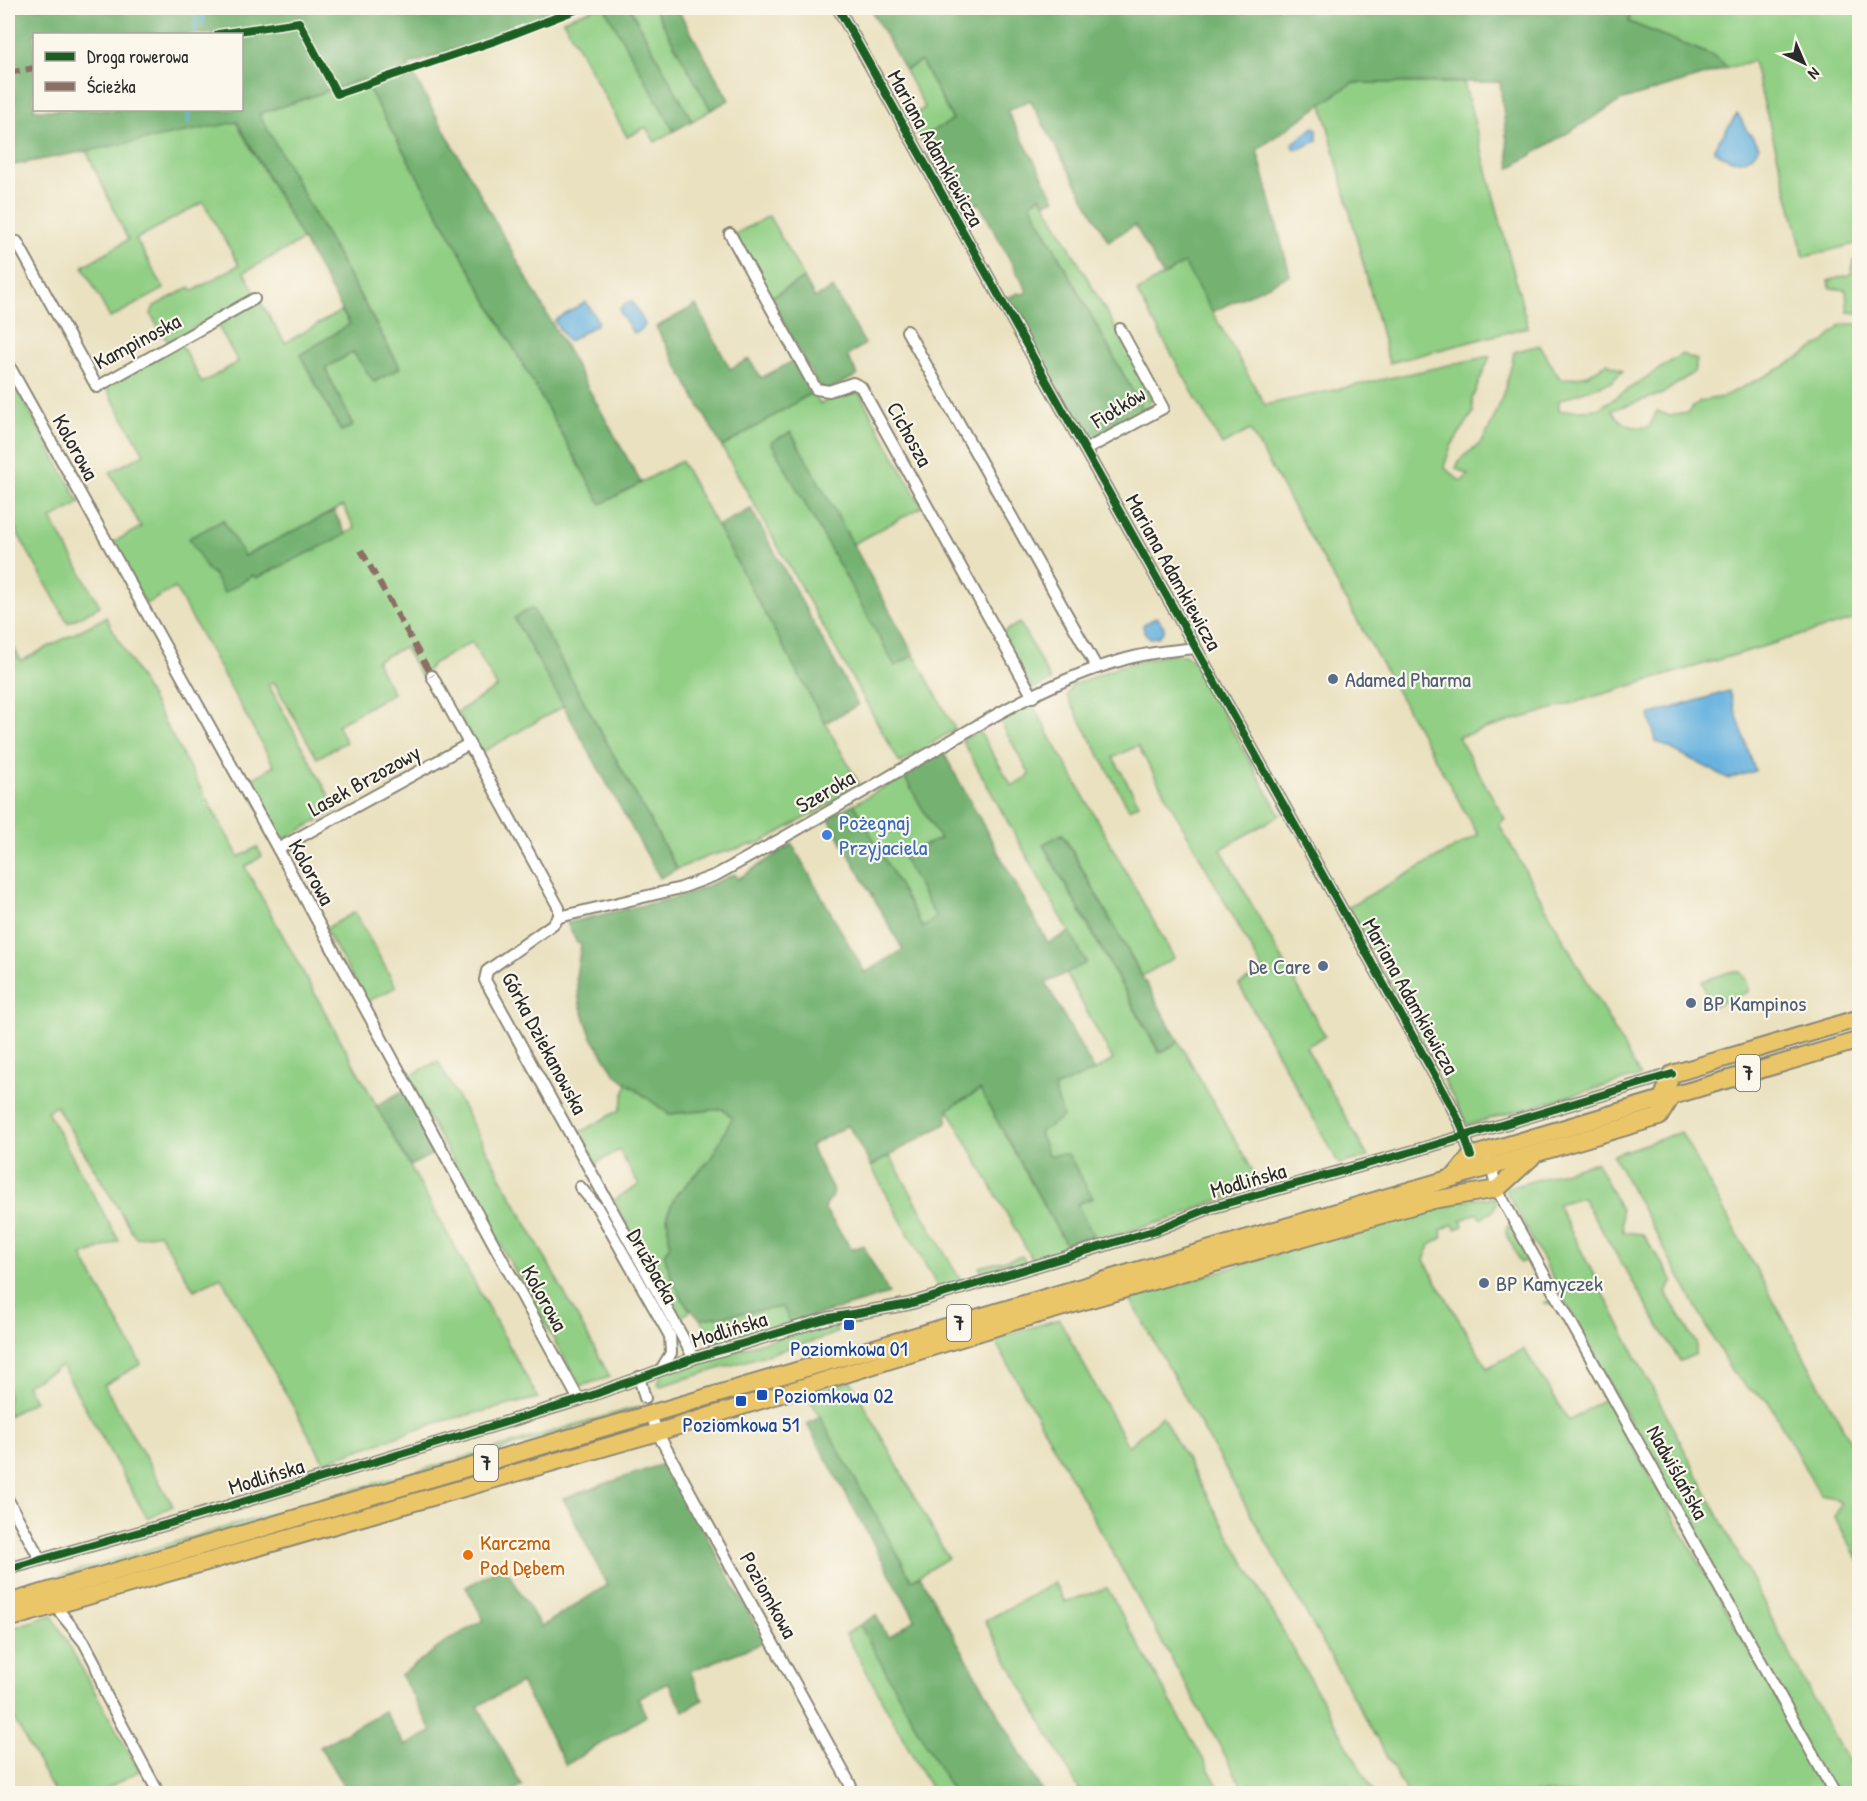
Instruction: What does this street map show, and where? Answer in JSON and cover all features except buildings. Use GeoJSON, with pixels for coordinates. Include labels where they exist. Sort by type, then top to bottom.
{"type":"FeatureCollection","features":[{"type":"Feature","properties":{"kind":"highway"},"geometry":{"type":"LineString","coordinates":[[1662,1103],[1666,1075],[1860,1018]]}},
{"type":"Feature","properties":{"kind":"highway"},"geometry":{"type":"LineString","coordinates":[[1799,1036],[1825,1050]]}},
{"type":"Feature","properties":{"kind":"highway","name":"7"},"geometry":{"type":"LineString","coordinates":[[1471,1156],[1662,1103],[1860,1040]]}},
{"type":"Feature","properties":{"kind":"highway","name":"7"},"geometry":{"type":"LineString","coordinates":[[8,1604],[50,1599],[651,1414],[1536,1154],[1662,1103]]}},
{"type":"Feature","properties":{"kind":"highway"},"geometry":{"type":"LineString","coordinates":[[8,1620],[50,1599],[657,1432],[1022,1320],[1433,1200],[1497,1189],[1536,1154]]}},
{"type":"Feature","properties":{"kind":"highway"},"geometry":{"type":"LineString","coordinates":[[1453,1178],[1471,1156]]}},
{"type":"Feature","properties":{"kind":"street","name":"Mariana Adamkiewicza"},"geometry":{"type":"LineString","coordinates":[[838,8],[1449,1101],[1471,1156]]}},
{"type":"Feature","properties":{"kind":"street","name":"Cichosza"},"geometry":{"type":"LineString","coordinates":[[730,234],[816,389],[829,391],[853,383],[861,387],[1033,697]]}},
{"type":"Feature","properties":{"kind":"street","name":"Kampinoska"},"geometry":{"type":"LineString","coordinates":[[8,246],[17,242],[97,387],[254,300]]}},
{"type":"Feature","properties":{"kind":"street","name":"Fiołków"},"geometry":{"type":"LineString","coordinates":[[1085,450],[1163,408],[1120,329]]}},
{"type":"Feature","properties":{"kind":"street"},"geometry":{"type":"LineString","coordinates":[[907,331],[1097,668]]}},
{"type":"Feature","properties":{"kind":"street","name":"Kolorowa"},"geometry":{"type":"LineString","coordinates":[[8,364],[278,849],[579,1401]]}},
{"type":"Feature","properties":{"kind":"street","name":"Szeroka"},"geometry":{"type":"LineString","coordinates":[[560,917],[681,888],[716,875],[960,735],[1033,697],[1097,668],[1138,656],[1195,648]]}},
{"type":"Feature","properties":{"kind":"street"},"geometry":{"type":"LineString","coordinates":[[432,676],[554,897],[560,917]]}},
{"type":"Feature","properties":{"kind":"street","name":"Lasek Brzozowy"},"geometry":{"type":"LineString","coordinates":[[278,849],[469,744]]}},
{"type":"Feature","properties":{"kind":"street","name":"Górka Dziekanowska"},"geometry":{"type":"LineString","coordinates":[[560,917],[487,971],[485,980],[694,1358]]}},
{"type":"Feature","properties":{"kind":"street","name":"Modlińska"},"geometry":{"type":"LineString","coordinates":[[8,1569],[189,1518],[579,1401],[662,1368],[694,1358],[829,1318],[909,1304],[1156,1230],[1210,1209],[1414,1151],[1464,1134],[1666,1075]]}},
{"type":"Feature","properties":{"kind":"street"},"geometry":{"type":"LineString","coordinates":[[1491,1167],[1491,1158],[1496,1148]]}},
{"type":"Feature","properties":{"kind":"street","name":"Nadwiślańska"},"geometry":{"type":"LineString","coordinates":[[1491,1167],[1497,1189],[1835,1794]]}},
{"type":"Feature","properties":{"kind":"street","name":"Drużbacka"},"geometry":{"type":"LineString","coordinates":[[580,1188],[597,1207],[670,1336],[671,1353],[662,1368]]}},
{"type":"Feature","properties":{"kind":"street"},"geometry":{"type":"LineString","coordinates":[[639,1377],[645,1398]]}},
{"type":"Feature","properties":{"kind":"street","name":"Poziomkowa"},"geometry":{"type":"LineString","coordinates":[[651,1414],[657,1432],[854,1794]]}},
{"type":"Feature","properties":{"kind":"street"},"geometry":{"type":"LineString","coordinates":[[8,1500],[40,1559]]}},
{"type":"Feature","properties":{"kind":"street"},"geometry":{"type":"LineString","coordinates":[[50,1599],[84,1642],[95,1663],[106,1695],[159,1794]]}},
{"type":"Feature","properties":{"kind":"green space"},"geometry":{"type":"Polygon","coordinates":[[[8,8],[569,8],[493,37],[408,65],[641,483],[601,504],[363,79],[259,114],[400,368],[374,382],[353,352],[325,368],[353,426],[341,431],[300,355],[350,324],[237,122],[8,166],[8,8]]]}},
{"type":"Feature","properties":{"kind":"green space"},"geometry":{"type":"Polygon","coordinates":[[[596,8],[605,8],[674,131],[655,142],[646,127],[627,137],[563,20],[596,8]]]}},
{"type":"Feature","properties":{"kind":"green space"},"geometry":{"type":"Polygon","coordinates":[[[605,8],[630,8],[692,121],[674,131],[605,8]]]}},
{"type":"Feature","properties":{"kind":"green space"},"geometry":{"type":"Polygon","coordinates":[[[630,8],[654,8],[711,110],[692,121],[630,8]]]}},
{"type":"Feature","properties":{"kind":"green space"},"geometry":{"type":"Polygon","coordinates":[[[654,8],[677,8],[729,100],[711,110],[654,8]]]}},
{"type":"Feature","properties":{"kind":"green space"},"geometry":{"type":"Polygon","coordinates":[[[870,8],[1631,8],[1629,22],[1711,55],[1728,68],[1620,101],[1510,168],[1500,82],[1352,83],[1257,150],[1290,275],[1212,312],[1184,263],[1163,276],[1135,225],[1108,241],[1030,100],[1007,111],[1055,199],[1045,203],[1040,196],[1030,204],[1144,412],[1093,439],[1082,434],[1007,298],[1018,293],[1024,294],[1027,291],[979,203],[960,212],[920,138],[953,120],[921,61],[905,70],[870,8]]]}},
{"type":"Feature","properties":{"kind":"green space"},"geometry":{"type":"Polygon","coordinates":[[[1631,8],[1859,8],[1859,243],[1804,257],[1753,61],[1728,68],[1711,55],[1629,22],[1631,8]]]}},
{"type":"Feature","properties":{"kind":"green space"},"geometry":{"type":"Polygon","coordinates":[[[921,61],[953,121],[920,138],[909,117],[925,108],[905,70],[921,61]]]}},
{"type":"Feature","properties":{"kind":"green space"},"geometry":{"type":"Polygon","coordinates":[[[363,79],[601,504],[681,461],[860,786],[858,789],[762,842],[709,856],[677,869],[532,608],[515,618],[564,706],[479,754],[457,712],[497,687],[472,642],[432,664],[422,678],[404,647],[376,661],[393,693],[337,725],[346,742],[317,758],[274,682],[268,684],[337,810],[277,843],[245,783],[274,766],[175,588],[146,604],[112,543],[141,527],[110,472],[144,454],[105,386],[181,344],[202,383],[238,362],[217,324],[260,301],[285,343],[341,311],[351,325],[301,355],[341,431],[353,426],[325,368],[354,352],[374,382],[400,367],[259,114],[363,79]],[[343,506],[243,557],[223,520],[213,573],[224,592],[254,575],[256,578],[355,529],[343,506]]]}},
{"type":"Feature","properties":{"kind":"green space"},"geometry":{"type":"Polygon","coordinates":[[[1352,83],[1464,83],[1528,327],[1389,363],[1322,104],[1352,83]]]}},
{"type":"Feature","properties":{"kind":"green space"},"geometry":{"type":"Polygon","coordinates":[[[236,122],[303,240],[244,272],[256,294],[169,342],[161,333],[151,314],[154,306],[190,287],[193,291],[239,265],[203,202],[136,239],[164,289],[110,318],[83,266],[128,240],[86,150],[236,122]]]}},
{"type":"Feature","properties":{"kind":"green space"},"geometry":{"type":"Polygon","coordinates":[[[1041,196],[1153,395],[1144,412],[1030,203],[1041,196]]]}},
{"type":"Feature","properties":{"kind":"green space"},"geometry":{"type":"Polygon","coordinates":[[[769,216],[804,278],[770,298],[735,234],[769,216]]]}},
{"type":"Feature","properties":{"kind":"green space"},"geometry":{"type":"Polygon","coordinates":[[[1859,257],[1859,313],[1848,312],[1846,290],[1831,288],[1828,281],[1851,274],[1855,259],[1859,257]]]}},
{"type":"Feature","properties":{"kind":"green space"},"geometry":{"type":"Polygon","coordinates":[[[1184,262],[1265,405],[1490,356],[1472,399],[1473,413],[1451,446],[1444,467],[1461,482],[1468,475],[1456,468],[1458,463],[1479,445],[1487,433],[1501,398],[1514,352],[1539,345],[1561,380],[1588,375],[1607,363],[1623,371],[1611,382],[1559,400],[1559,411],[1598,409],[1682,354],[1697,360],[1694,372],[1662,394],[1612,410],[1619,419],[1628,424],[1649,427],[1657,411],[1670,416],[1687,413],[1700,401],[1723,397],[1785,366],[1824,342],[1842,324],[1859,324],[1859,618],[1458,737],[1505,819],[1499,824],[1640,1076],[1468,1125],[1348,907],[1478,835],[1250,430],[1222,445],[1137,292],[1184,262]]]}},
{"type":"Feature","properties":{"kind":"green space"},"geometry":{"type":"Polygon","coordinates":[[[804,278],[815,298],[833,288],[865,344],[847,356],[858,375],[829,390],[819,387],[770,298],[804,278]]]}},
{"type":"Feature","properties":{"kind":"green space"},"geometry":{"type":"Polygon","coordinates":[[[696,305],[730,369],[749,359],[761,378],[795,360],[813,392],[722,447],[656,327],[696,305]]]}},
{"type":"Feature","properties":{"kind":"green space"},"geometry":{"type":"Polygon","coordinates":[[[8,373],[80,503],[51,519],[100,606],[68,623],[8,516],[8,373]]]}},
{"type":"Feature","properties":{"kind":"green space"},"geometry":{"type":"Polygon","coordinates":[[[848,389],[858,391],[922,507],[853,544],[791,432],[771,442],[895,665],[914,655],[955,729],[900,763],[722,447],[813,392],[820,404],[848,389]]]}},
{"type":"Feature","properties":{"kind":"green space"},"geometry":{"type":"Polygon","coordinates":[[[791,432],[914,655],[895,666],[771,442],[791,432]]]}},
{"type":"Feature","properties":{"kind":"green space"},"geometry":{"type":"Polygon","coordinates":[[[751,509],[858,705],[825,723],[717,526],[751,509]]]}},
{"type":"Feature","properties":{"kind":"green space"},"geometry":{"type":"Polygon","coordinates":[[[334,511],[346,535],[256,578],[253,575],[224,593],[189,538],[223,520],[244,556],[334,511]]]}},
{"type":"Feature","properties":{"kind":"green space"},"geometry":{"type":"Polygon","coordinates":[[[532,608],[677,869],[660,878],[514,618],[532,608]]]}},
{"type":"Feature","properties":{"kind":"green space"},"geometry":{"type":"Polygon","coordinates":[[[106,617],[239,857],[257,847],[262,856],[245,867],[538,1398],[439,1422],[324,1462],[221,1277],[194,1290],[159,1233],[136,1238],[56,1106],[47,1111],[119,1241],[82,1256],[141,1364],[104,1385],[173,1506],[147,1518],[62,1366],[26,1385],[35,1401],[8,1416],[8,636],[21,661],[106,617]]]}},
{"type":"Feature","properties":{"kind":"green space"},"geometry":{"type":"Polygon","coordinates":[[[1020,623],[1051,681],[1032,689],[1001,633],[1020,623]]]}},
{"type":"Feature","properties":{"kind":"green space"},"geometry":{"type":"Polygon","coordinates":[[[1170,654],[1185,655],[1193,660],[1280,815],[1221,849],[1325,1036],[1306,1047],[1368,1157],[1339,1164],[1239,985],[1263,970],[1138,746],[1113,757],[1139,804],[1129,809],[1067,696],[1071,686],[1120,666],[1170,654]]]}},
{"type":"Feature","properties":{"kind":"green space"},"geometry":{"type":"Polygon","coordinates":[[[1027,706],[1035,709],[1174,958],[1142,976],[1063,834],[1043,845],[1159,1053],[1179,1042],[1262,1187],[1207,1204],[1178,1217],[1032,1259],[948,1109],[980,1090],[1065,1243],[1077,1204],[1093,1198],[1048,1155],[1039,1133],[1054,1088],[1113,1060],[1066,973],[1086,962],[962,740],[979,731],[1012,786],[1030,775],[1000,721],[1027,706]]]}},
{"type":"Feature","properties":{"kind":"green space"},"geometry":{"type":"Polygon","coordinates":[[[942,750],[1048,943],[1070,932],[1086,963],[1046,983],[1094,1071],[1054,1088],[1063,1117],[1039,1133],[1048,1155],[1068,1154],[1093,1198],[1077,1204],[1093,1235],[1065,1243],[980,1090],[948,1109],[947,1123],[871,1166],[848,1125],[810,1146],[832,1188],[833,1196],[824,1208],[852,1250],[863,1245],[889,1294],[790,1323],[783,1307],[701,1319],[682,1298],[673,1281],[664,1254],[670,1246],[667,1215],[676,1195],[710,1160],[732,1118],[723,1109],[669,1114],[615,1074],[591,1036],[580,1004],[576,977],[581,944],[577,943],[567,923],[686,895],[735,874],[738,879],[792,844],[865,973],[903,950],[828,817],[854,804],[923,928],[936,917],[901,854],[940,839],[904,776],[942,750]]]}},
{"type":"Feature","properties":{"kind":"green space"},"geometry":{"type":"Polygon","coordinates":[[[904,776],[940,840],[901,854],[936,918],[922,928],[854,804],[904,776]]]}},
{"type":"Feature","properties":{"kind":"green space"},"geometry":{"type":"Polygon","coordinates":[[[1062,834],[1179,1042],[1160,1053],[1043,844],[1062,834]]]}},
{"type":"Feature","properties":{"kind":"green space"},"geometry":{"type":"Polygon","coordinates":[[[355,912],[396,987],[367,1002],[325,929],[355,912]]]}},
{"type":"Feature","properties":{"kind":"green space"},"geometry":{"type":"Polygon","coordinates":[[[1733,971],[1740,972],[1744,977],[1748,984],[1748,992],[1710,1007],[1702,981],[1733,971]]]}},
{"type":"Feature","properties":{"kind":"green space"},"geometry":{"type":"Polygon","coordinates":[[[438,1061],[610,1377],[580,1386],[406,1078],[438,1061]]]}},
{"type":"Feature","properties":{"kind":"green space"},"geometry":{"type":"Polygon","coordinates":[[[627,1083],[669,1114],[723,1109],[733,1118],[710,1160],[676,1195],[667,1215],[670,1246],[664,1254],[671,1277],[690,1311],[679,1319],[614,1200],[639,1185],[619,1150],[596,1163],[579,1133],[620,1110],[627,1083]]]}},
{"type":"Feature","properties":{"kind":"green space"},"geometry":{"type":"Polygon","coordinates":[[[404,1090],[438,1151],[410,1166],[376,1106],[404,1090]]]}},
{"type":"Feature","properties":{"kind":"green space"},"geometry":{"type":"Polygon","coordinates":[[[1681,1132],[1859,1457],[1859,1562],[1835,1517],[1841,1503],[1831,1497],[1820,1495],[1768,1401],[1746,1387],[1730,1369],[1613,1155],[1681,1132]]]}},
{"type":"Feature","properties":{"kind":"green space"},"geometry":{"type":"Polygon","coordinates":[[[890,1156],[962,1283],[940,1291],[871,1166],[890,1156]]]}},
{"type":"Feature","properties":{"kind":"green space"},"geometry":{"type":"Polygon","coordinates":[[[1597,1162],[1621,1210],[1623,1232],[1643,1234],[1673,1281],[1666,1293],[1696,1343],[1696,1354],[1680,1361],[1582,1197],[1557,1204],[1820,1712],[1859,1781],[1859,1793],[1407,1793],[1130,1299],[1440,1202],[1495,1197],[1496,1204],[1492,1212],[1480,1218],[1478,1213],[1461,1220],[1463,1226],[1455,1229],[1453,1224],[1441,1230],[1442,1238],[1430,1245],[1424,1260],[1487,1368],[1524,1349],[1569,1421],[1606,1398],[1817,1771],[1505,1189],[1597,1162]]]}},
{"type":"Feature","properties":{"kind":"green space"},"geometry":{"type":"Polygon","coordinates":[[[1507,1226],[1513,1228],[1553,1296],[1553,1305],[1544,1304],[1550,1300],[1541,1286],[1535,1289],[1533,1287],[1539,1282],[1526,1260],[1520,1263],[1506,1233],[1507,1226]]]}},
{"type":"Feature","properties":{"kind":"green space"},"geometry":{"type":"Polygon","coordinates":[[[1022,1256],[1026,1263],[984,1276],[979,1267],[1022,1256]]]}},
{"type":"Feature","properties":{"kind":"green space"},"geometry":{"type":"Polygon","coordinates":[[[783,1307],[790,1323],[715,1344],[701,1319],[783,1307]]]}},
{"type":"Feature","properties":{"kind":"green space"},"geometry":{"type":"Polygon","coordinates":[[[1059,1319],[1128,1446],[1162,1416],[1374,1793],[1246,1793],[994,1339],[1059,1319]]]}},
{"type":"Feature","properties":{"kind":"green space"},"geometry":{"type":"Polygon","coordinates":[[[834,1322],[837,1332],[823,1338],[661,1386],[658,1384],[662,1371],[685,1367],[834,1322]]]}},
{"type":"Feature","properties":{"kind":"green space"},"geometry":{"type":"Polygon","coordinates":[[[851,1381],[948,1558],[912,1580],[807,1394],[851,1381]]]}},
{"type":"Feature","properties":{"kind":"green space"},"geometry":{"type":"Polygon","coordinates":[[[645,1407],[8,1598],[8,1591],[578,1424],[645,1407]]]}},
{"type":"Feature","properties":{"kind":"green space"},"geometry":{"type":"Polygon","coordinates":[[[820,1417],[912,1580],[920,1576],[1043,1793],[953,1793],[860,1625],[876,1615],[888,1638],[915,1619],[807,1424],[820,1417]]]}},
{"type":"Feature","properties":{"kind":"green space"},"geometry":{"type":"Polygon","coordinates":[[[642,1425],[645,1427],[8,1611],[642,1425]]]}},
{"type":"Feature","properties":{"kind":"green space"},"geometry":{"type":"Polygon","coordinates":[[[666,1463],[765,1642],[690,1671],[703,1700],[684,1711],[668,1683],[638,1698],[646,1716],[566,1765],[521,1683],[478,1706],[522,1786],[510,1793],[348,1793],[320,1747],[384,1711],[405,1746],[432,1731],[401,1675],[449,1640],[484,1620],[466,1587],[504,1565],[541,1627],[607,1585],[563,1498],[666,1463]]]}},
{"type":"Feature","properties":{"kind":"green space"},"geometry":{"type":"Polygon","coordinates":[[[1054,1583],[1065,1602],[1107,1588],[1222,1793],[1081,1793],[985,1621],[1054,1583]]]}},
{"type":"Feature","properties":{"kind":"green space"},"geometry":{"type":"Polygon","coordinates":[[[52,1615],[139,1771],[98,1793],[55,1793],[8,1708],[8,1629],[52,1615]]]}},
{"type":"Feature","properties":{"kind":"green space"},"geometry":{"type":"Polygon","coordinates":[[[860,1625],[953,1793],[933,1793],[846,1634],[860,1625]]]}},
{"type":"Feature","properties":{"kind":"water"},"geometry":{"type":"Polygon","coordinates":[[[1737,114],[1759,146],[1749,158],[1739,161],[1714,151],[1737,114]]]}},
{"type":"Feature","properties":{"kind":"water"},"geometry":{"type":"Polygon","coordinates":[[[1314,127],[1317,129],[1317,141],[1299,149],[1293,148],[1293,143],[1314,127]]]}},
{"type":"Feature","properties":{"kind":"water"},"geometry":{"type":"Polygon","coordinates":[[[632,301],[645,324],[637,333],[633,333],[620,309],[632,301]]]}},
{"type":"Feature","properties":{"kind":"water"},"geometry":{"type":"Polygon","coordinates":[[[586,302],[598,321],[597,324],[568,342],[555,320],[586,302]]]}},
{"type":"Feature","properties":{"kind":"water"},"geometry":{"type":"Polygon","coordinates":[[[1157,617],[1164,631],[1158,637],[1150,638],[1144,632],[1143,625],[1157,617]]]}},
{"type":"Feature","properties":{"kind":"water"},"geometry":{"type":"Polygon","coordinates":[[[1729,691],[1755,771],[1729,779],[1656,741],[1649,715],[1729,691]]]}},
{"type":"Feature","properties":{"kind":"waterway"},"geometry":{"type":"LineString","coordinates":[[195,31],[197,8]]}},
{"type":"Feature","properties":{"kind":"waterway"},"geometry":{"type":"LineString","coordinates":[[202,26],[205,8]]}},
{"type":"Feature","properties":{"kind":"waterway"},"geometry":{"type":"LineString","coordinates":[[188,123],[189,111]]}},
{"type":"Feature","properties":{"kind":"marked path"},"geometry":{"type":"LineString","coordinates":[[8,73],[33,68]]}},
{"type":"Feature","properties":{"kind":"marked path"},"geometry":{"type":"LineString","coordinates":[[361,550],[432,676]]}},
{"type":"Feature","properties":{"kind":"cycle path"},"geometry":{"type":"LineString","coordinates":[[225,33],[299,22],[337,94],[495,41],[581,8]]}},
{"type":"Feature","properties":{"kind":"cycle path"},"geometry":{"type":"LineString","coordinates":[[838,8],[1449,1101],[1461,1125],[1471,1156]]}},
{"type":"Feature","properties":{"kind":"cycle path"},"geometry":{"type":"LineString","coordinates":[[8,1569],[189,1518],[579,1400],[694,1358],[829,1318],[909,1304],[1156,1230],[1210,1208],[1414,1151],[1672,1074]]}},
{"type":"Feature","properties":{"kind":"place","name":"Adamed Pharma"},"geometry":{"type":"Point","coordinates":[1333,679]}},
{"type":"Feature","properties":{"kind":"place","name":"Pożegnaj Przyjaciela"},"geometry":{"type":"Point","coordinates":[827,835]}},
{"type":"Feature","properties":{"kind":"place","name":"De Care"},"geometry":{"type":"Point","coordinates":[1323,966]}},
{"type":"Feature","properties":{"kind":"place","name":"BP Kampinos"},"geometry":{"type":"Point","coordinates":[1691,1003]}},
{"type":"Feature","properties":{"kind":"place","name":"BP Kamyczek"},"geometry":{"type":"Point","coordinates":[1484,1283]}},
{"type":"Feature","properties":{"kind":"place","name":"Poziomkowa 01"},"geometry":{"type":"Point","coordinates":[849,1325]}},
{"type":"Feature","properties":{"kind":"place","name":"Poziomkowa 02"},"geometry":{"type":"Point","coordinates":[762,1395]}},
{"type":"Feature","properties":{"kind":"place","name":"Poziomkowa 51"},"geometry":{"type":"Point","coordinates":[741,1401]}},
{"type":"Feature","properties":{"kind":"place","name":"Karczma Pod Dębem"},"geometry":{"type":"Point","coordinates":[468,1555]}}]}
